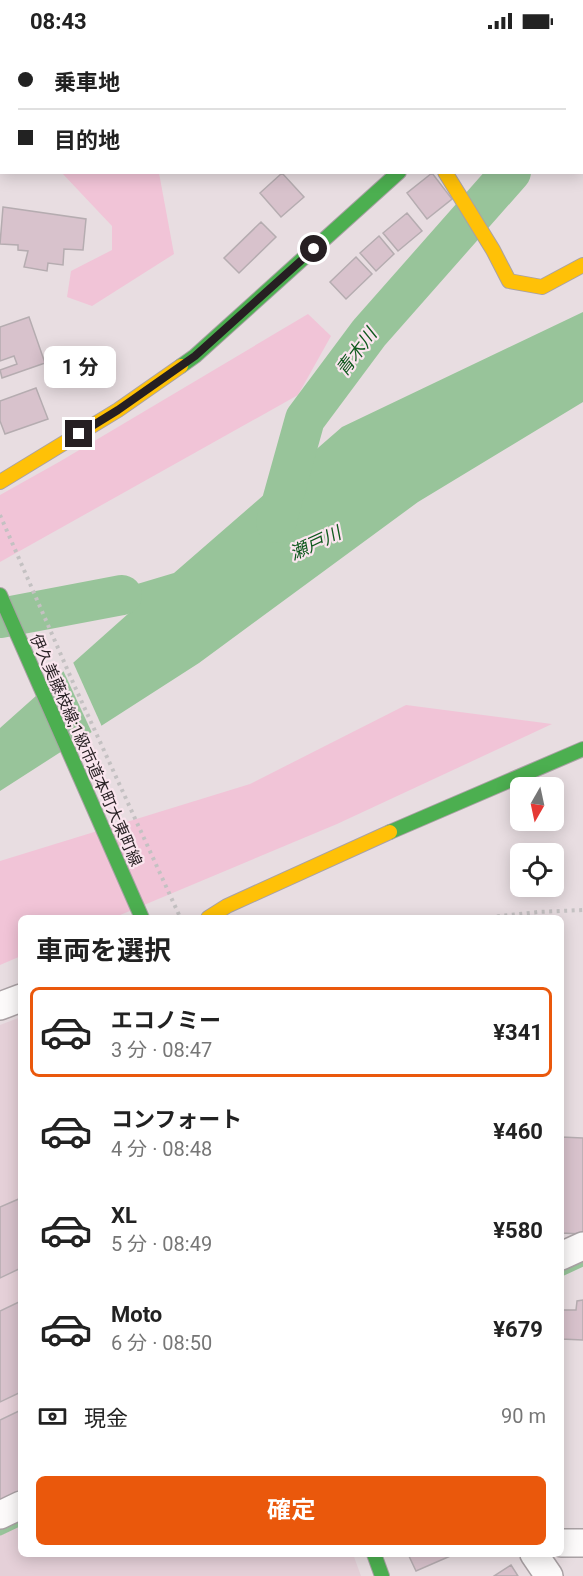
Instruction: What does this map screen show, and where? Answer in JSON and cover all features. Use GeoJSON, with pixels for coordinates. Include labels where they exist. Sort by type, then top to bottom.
{"type":"FeatureCollection","features":[{"type":"Feature","properties":{"kind":"street"},"geometry":{"type":"LineString","coordinates":[[0,482],[118,410],[195,356],[397,174]]}},
{"type":"Feature","properties":{"kind":"street"},"geometry":{"type":"LineString","coordinates":[[446,174],[493,250],[509,281],[542,287],[583,266]]}},
{"type":"Feature","properties":{"kind":"street","name":"伊久美藤枝線;1級市道本町大東町線"},"geometry":{"type":"LineString","coordinates":[[0,595],[141,915]]}},
{"type":"Feature","properties":{"kind":"street"},"geometry":{"type":"LineString","coordinates":[[213,915],[227,906],[369,841],[583,750]]}},
{"type":"Feature","properties":{"kind":"street"},"geometry":{"type":"LineString","coordinates":[[0,1006],[18,999]]}},
{"type":"Feature","properties":{"kind":"street"},"geometry":{"type":"LineString","coordinates":[[564,1255],[583,1246]]}},
{"type":"Feature","properties":{"kind":"street"},"geometry":{"type":"LineString","coordinates":[[0,1515],[18,1506]]}},
{"type":"Feature","properties":{"kind":"street"},"geometry":{"type":"LineString","coordinates":[[564,1543],[583,1543]]}},
{"type":"Feature","properties":{"kind":"street"},"geometry":{"type":"LineString","coordinates":[[376,1557],[382,1576]]}},
{"type":"Feature","properties":{"kind":"street"},"geometry":{"type":"LineString","coordinates":[[536,1557],[549,1576]]}},
{"type":"Feature","properties":{"kind":"path"},"geometry":{"type":"LineString","coordinates":[[0,515],[75,687],[180,915]]}},
{"type":"Feature","properties":{"kind":"path"},"geometry":{"type":"LineString","coordinates":[[510,915],[583,910]]}},
{"type":"Feature","properties":{"kind":"shaded area"},"geometry":{"type":"Polygon","coordinates":[[[63,174],[159,174],[174,254],[92,306],[67,297],[71,271],[112,250],[112,226],[63,174]]]}},
{"type":"Feature","properties":{"kind":"shaded area"},"geometry":{"type":"Polygon","coordinates":[[[308,314],[331,336],[298,395],[0,562],[0,495],[308,314]]]}},
{"type":"Feature","properties":{"kind":"shaded area"},"geometry":{"type":"Polygon","coordinates":[[[406,705],[552,724],[337,824],[120,915],[18,915],[18,957],[0,965],[0,861],[250,784],[406,705]]]}},
{"type":"Feature","properties":{"kind":"shaded area"},"geometry":{"type":"Polygon","coordinates":[[[18,1018],[18,1557],[354,1557],[361,1576],[0,1576],[0,1025],[18,1018]]]}},
{"type":"Feature","properties":{"kind":"water"},"geometry":{"type":"Polygon","coordinates":[[[583,312],[583,402],[418,502],[199,663],[0,791],[0,728],[138,605],[74,619],[67,605],[174,573],[342,427],[583,312]]]}},
{"type":"Feature","properties":{"kind":"pier"},"geometry":{"type":"Polygon","coordinates":[[[72,660],[103,729],[93,735],[62,668],[72,660]]]}},
{"type":"Feature","properties":{"kind":"building"},"geometry":{"type":"Polygon","coordinates":[[[283,174],[304,197],[281,217],[260,193],[283,174]]]}},
{"type":"Feature","properties":{"kind":"building"},"geometry":{"type":"Polygon","coordinates":[[[433,174],[452,199],[427,219],[407,193],[433,174]]]}},
{"type":"Feature","properties":{"kind":"building"},"geometry":{"type":"Polygon","coordinates":[[[3,207],[86,219],[83,250],[64,249],[63,265],[48,263],[47,271],[24,267],[28,251],[18,250],[18,245],[0,244],[3,207]]]}},
{"type":"Feature","properties":{"kind":"building"},"geometry":{"type":"Polygon","coordinates":[[[407,213],[422,231],[398,251],[383,233],[407,213]]]}},
{"type":"Feature","properties":{"kind":"building"},"geometry":{"type":"Polygon","coordinates":[[[261,222],[276,237],[239,273],[224,258],[261,222]]]}},
{"type":"Feature","properties":{"kind":"building"},"geometry":{"type":"Polygon","coordinates":[[[379,236],[394,254],[376,271],[360,253],[379,236]]]}},
{"type":"Feature","properties":{"kind":"building"},"geometry":{"type":"Polygon","coordinates":[[[356,257],[372,274],[346,299],[330,282],[356,257]]]}},
{"type":"Feature","properties":{"kind":"building"},"geometry":{"type":"Polygon","coordinates":[[[29,317],[45,363],[2,378],[0,370],[17,364],[14,356],[0,361],[0,327],[29,317]]]}},
{"type":"Feature","properties":{"kind":"building"},"geometry":{"type":"Polygon","coordinates":[[[36,388],[48,419],[5,434],[0,421],[0,401],[36,388]]]}},
{"type":"Feature","properties":{"kind":"building"},"geometry":{"type":"Polygon","coordinates":[[[564,1137],[583,1138],[583,1234],[564,1233],[564,1137]]]}},
{"type":"Feature","properties":{"kind":"building"},"geometry":{"type":"Polygon","coordinates":[[[18,1199],[18,1269],[0,1278],[0,1207],[18,1199]]]}},
{"type":"Feature","properties":{"kind":"building"},"geometry":{"type":"Polygon","coordinates":[[[583,1300],[583,1340],[564,1339],[564,1310],[576,1310],[577,1301],[583,1300]]]}},
{"type":"Feature","properties":{"kind":"building"},"geometry":{"type":"Polygon","coordinates":[[[18,1302],[18,1393],[0,1402],[0,1311],[18,1302]]]}},
{"type":"Feature","properties":{"kind":"building"},"geometry":{"type":"Polygon","coordinates":[[[18,1411],[18,1493],[0,1502],[0,1420],[18,1411]]]}},
{"type":"Feature","properties":{"kind":"building"},"geometry":{"type":"Polygon","coordinates":[[[409,1557],[448,1557],[416,1571],[409,1557]]]}},
{"type":"Feature","properties":{"kind":"building"},"geometry":{"type":"Polygon","coordinates":[[[511,1565],[518,1576],[494,1576],[511,1565]]]}},
{"type":"Feature","properties":{"kind":"waterway","name":"青木川"},"geometry":{"type":"LineString","coordinates":[[276,523],[305,419],[369,333],[509,174]]}},
{"type":"Feature","properties":{"kind":"waterway","name":"瀬戸川"},"geometry":{"type":"LineString","coordinates":[[0,618],[122,595]]}},
{"type":"Feature","properties":{"kind":"waterway"},"geometry":{"type":"LineString","coordinates":[[564,1272],[583,1263]]}},
{"type":"Feature","properties":{"kind":"waterway"},"geometry":{"type":"LineString","coordinates":[[0,1532],[18,1523]]}},
{"type":"Feature","properties":{"kind":"traffic: fast"},"geometry":{"type":"LineString","coordinates":[[181,366],[195,356],[397,174]]}},
{"type":"Feature","properties":{"kind":"traffic: fast"},"geometry":{"type":"LineString","coordinates":[[0,595],[141,915]]}},
{"type":"Feature","properties":{"kind":"traffic: fast"},"geometry":{"type":"LineString","coordinates":[[390,832],[583,749]]}},
{"type":"Feature","properties":{"kind":"traffic: fast"},"geometry":{"type":"LineString","coordinates":[[375,1557],[382,1576]]}},
{"type":"Feature","properties":{"kind":"traffic: slow"},"geometry":{"type":"LineString","coordinates":[[446,174],[493,250],[509,281],[542,287],[583,265]]}},
{"type":"Feature","properties":{"kind":"traffic: slow"},"geometry":{"type":"LineString","coordinates":[[0,482],[118,410],[181,366]]}},
{"type":"Feature","properties":{"kind":"traffic: slow"},"geometry":{"type":"LineString","coordinates":[[213,915],[227,906],[390,832]]}},
{"type":"Feature","properties":{"kind":"route"},"geometry":{"type":"LineString","coordinates":[[79,434],[118,410],[195,356],[314,249]]}}]}
